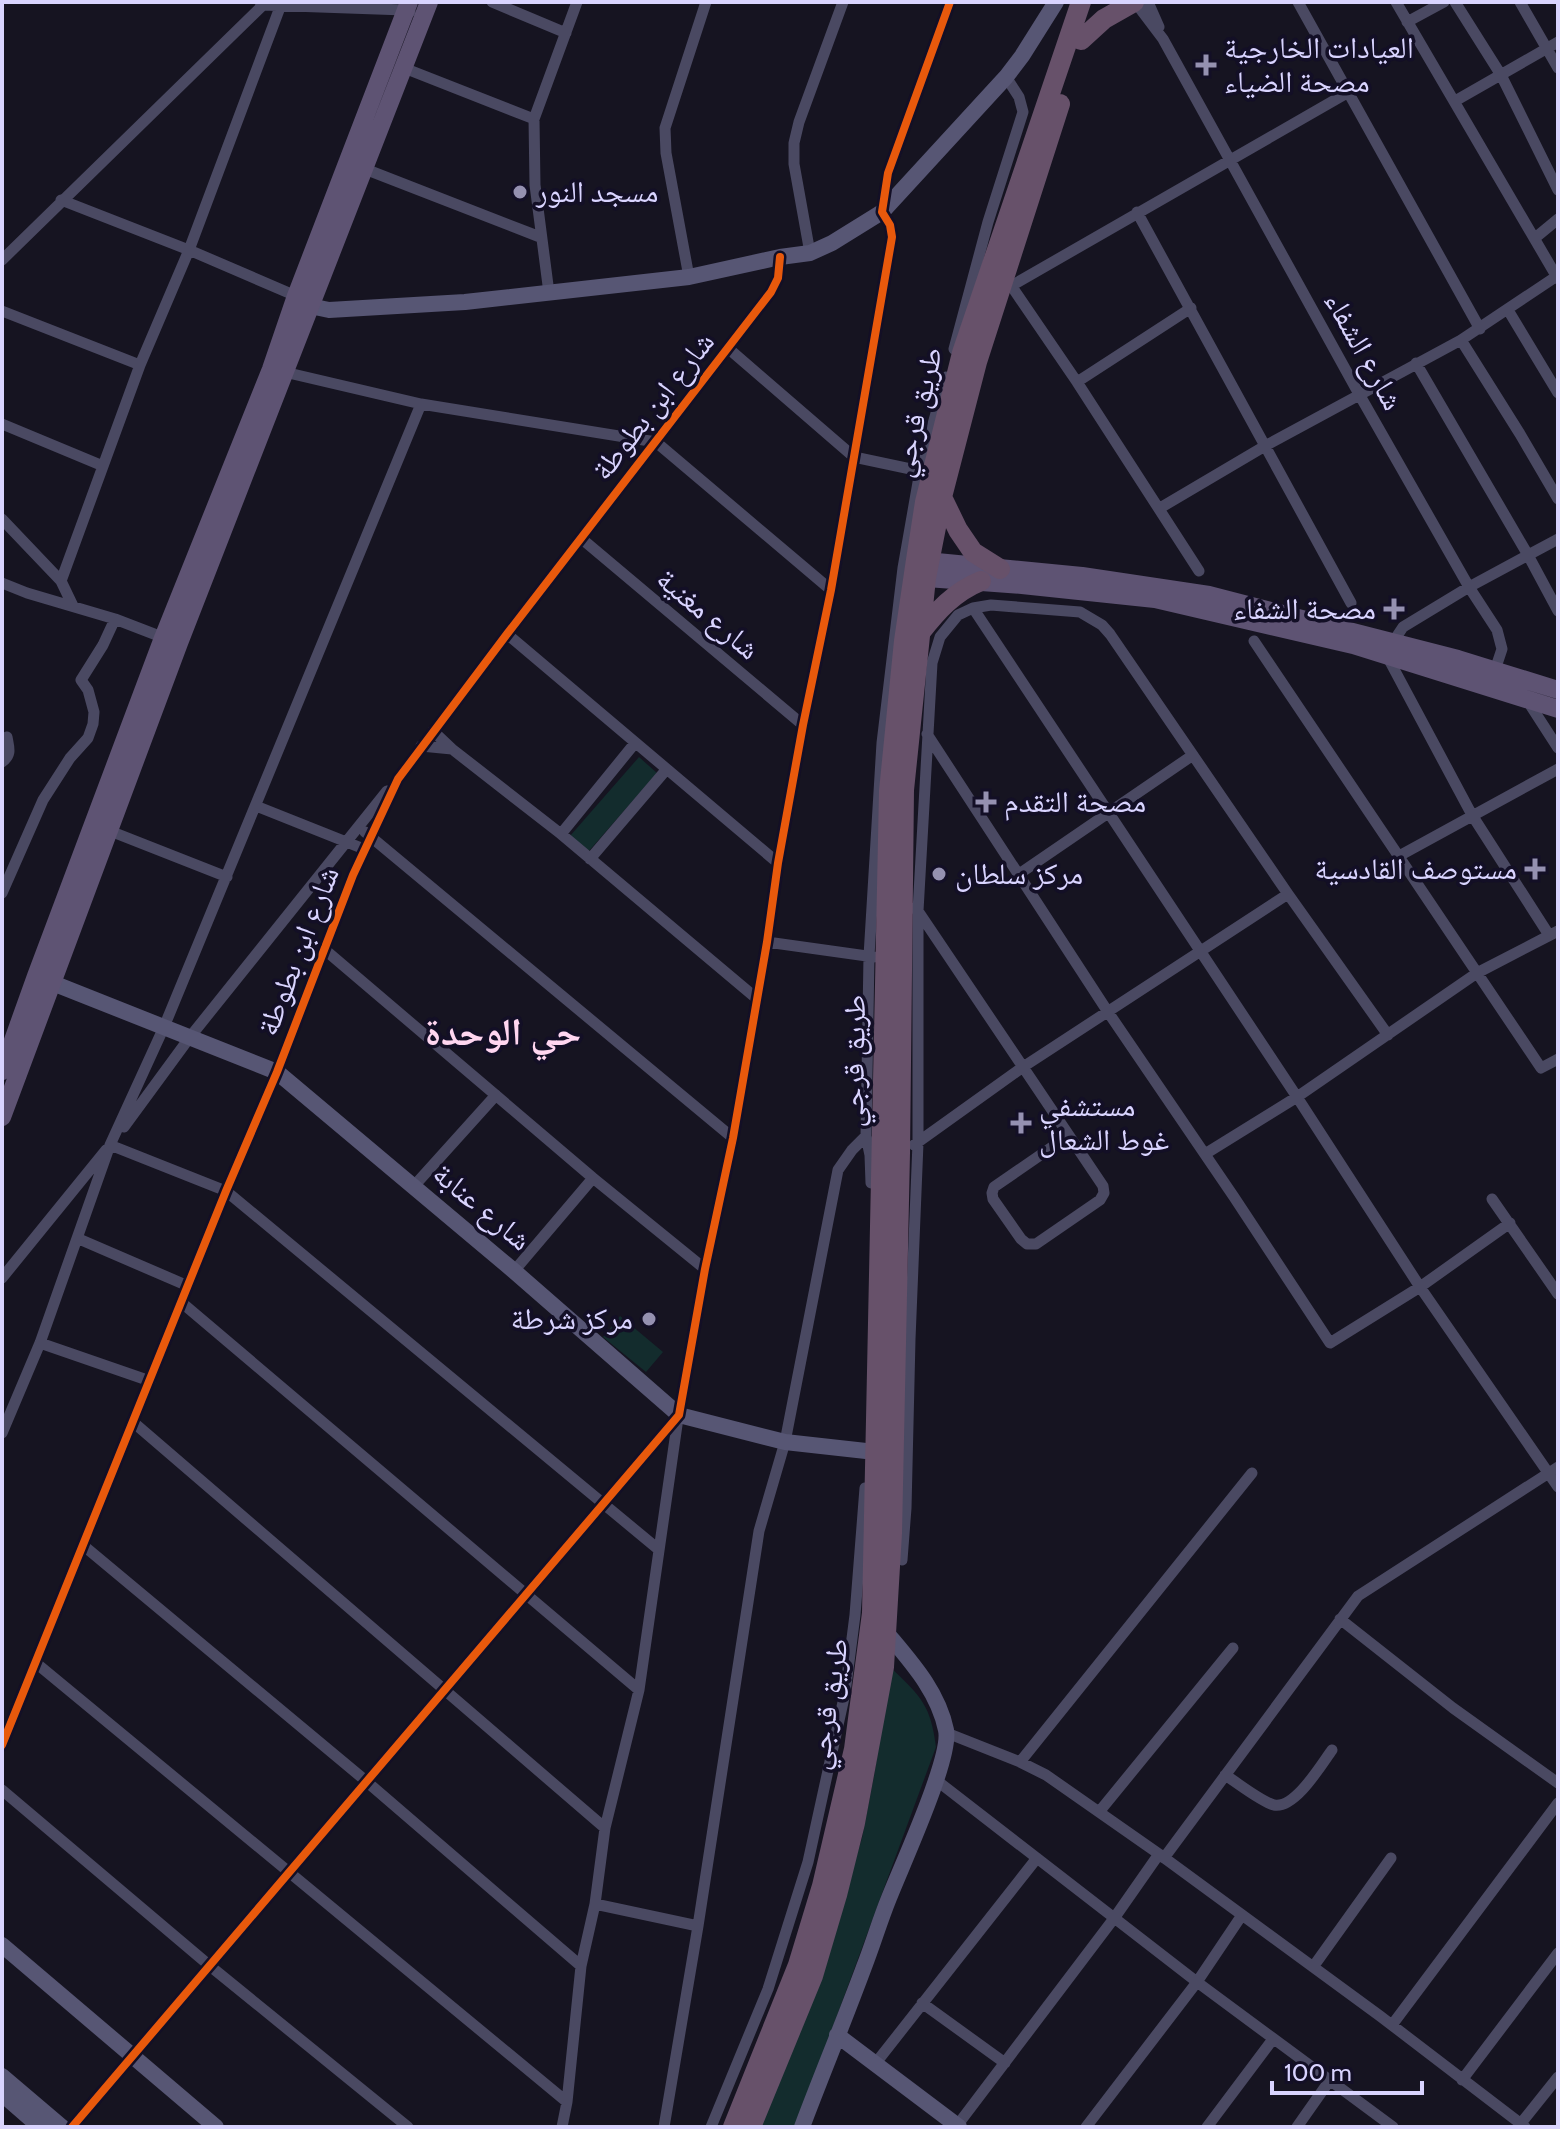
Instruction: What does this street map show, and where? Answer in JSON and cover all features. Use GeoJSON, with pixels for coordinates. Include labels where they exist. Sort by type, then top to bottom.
{"type":"FeatureCollection","features":[{"type":"Feature","properties":{"kind":"highway","name":"طريق قرجي"},"geometry":{"type":"LineString","coordinates":[[751,2127],[813,1976],[837,1895],[855,1823],[884,1667],[892,1533],[880,1453],[878,957],[896,790],[920,633],[925,502],[962,353],[1081,2]]}},
{"type":"Feature","properties":{"kind":"highway","name":"طريق قرجي"},"geometry":{"type":"LineString","coordinates":[[733,2127],[798,1965],[822,1886],[854,1749],[872,1613],[880,1453],[909,1148],[910,906],[896,790],[904,641],[977,362],[1008,282],[1093,2]]}},
{"type":"Feature","properties":{"kind":"highway"},"geometry":{"type":"LineString","coordinates":[[1081,40],[1104,19],[1134,2]]}},
{"type":"Feature","properties":{"kind":"highway"},"geometry":{"type":"LineString","coordinates":[[942,497],[973,552],[1000,569]]}},
{"type":"Feature","properties":{"kind":"highway"},"geometry":{"type":"LineString","coordinates":[[920,633],[947,602],[981,581]]}},
{"type":"Feature","properties":{"kind":"main road"},"geometry":{"type":"LineString","coordinates":[[303,301],[329,310],[465,302],[689,277],[810,253],[882,212],[1006,77],[1056,2]]}},
{"type":"Feature","properties":{"kind":"main road"},"geometry":{"type":"LineString","coordinates":[[2,1117],[43,979],[171,641],[278,371],[407,6]]}},
{"type":"Feature","properties":{"kind":"main road"},"geometry":{"type":"LineString","coordinates":[[303,301],[365,169],[426,10]]}},
{"type":"Feature","properties":{"kind":"main road"},"geometry":{"type":"LineString","coordinates":[[921,569],[1000,569],[1081,583]]}},
{"type":"Feature","properties":{"kind":"main road"},"geometry":{"type":"LineString","coordinates":[[921,569],[981,581],[1081,583],[1209,595],[1390,649],[1488,687],[1558,709]]}},
{"type":"Feature","properties":{"kind":"main road"},"geometry":{"type":"LineString","coordinates":[[2,1071],[110,831],[171,641]]}},
{"type":"Feature","properties":{"kind":"main road"},"geometry":{"type":"LineString","coordinates":[[1390,649],[1495,669],[1558,690]]}},
{"type":"Feature","properties":{"kind":"main road","name":"شارع عنابة"},"geometry":{"type":"LineString","coordinates":[[43,979],[277,1072],[514,1271],[679,1415],[785,1442],[880,1453]]}},
{"type":"Feature","properties":{"kind":"main road"},"geometry":{"type":"LineString","coordinates":[[802,2127],[936,1780],[947,1733],[924,1678],[886,1632]]}},
{"type":"Feature","properties":{"kind":"main road"},"geometry":{"type":"LineString","coordinates":[[2,1945],[216,2127]]}},
{"type":"Feature","properties":{"kind":"main road"},"geometry":{"type":"LineString","coordinates":[[837,2035],[957,2127]]}},
{"type":"Feature","properties":{"kind":"main road"},"geometry":{"type":"LineString","coordinates":[[2,2076],[62,2127]]}},
{"type":"Feature","properties":{"kind":"main road"},"geometry":{"type":"LineString","coordinates":[[2,2094],[40,2127]]}},
{"type":"Feature","properties":{"kind":"street"},"geometry":{"type":"LineString","coordinates":[[492,2],[566,33]]}},
{"type":"Feature","properties":{"kind":"street"},"geometry":{"type":"LineString","coordinates":[[549,293],[535,185],[534,119],[577,2]]}},
{"type":"Feature","properties":{"kind":"street"},"geometry":{"type":"LineString","coordinates":[[689,277],[666,153],[665,128],[706,2]]}},
{"type":"Feature","properties":{"kind":"street"},"geometry":{"type":"LineString","coordinates":[[810,253],[794,164],[794,143],[843,2]]}},
{"type":"Feature","properties":{"kind":"street"},"geometry":{"type":"LineString","coordinates":[[562,2127],[581,1966],[595,1904],[605,1828],[639,1690],[679,1415],[705,1269],[733,1138],[778,863],[831,590],[892,237],[890,225],[882,212],[888,173],[950,2]]}},
{"type":"Feature","properties":{"kind":"street","name":"شارع الشفاء"},"geometry":{"type":"LineString","coordinates":[[1134,2],[1163,39],[1359,394],[1469,587],[1497,630],[1502,649],[1488,687]]}},
{"type":"Feature","properties":{"kind":"street","name":"شارع الشفاء"},"geometry":{"type":"LineString","coordinates":[[1148,2],[1163,39]]}},
{"type":"Feature","properties":{"kind":"street"},"geometry":{"type":"LineString","coordinates":[[1298,2],[1480,329]]}},
{"type":"Feature","properties":{"kind":"street"},"geometry":{"type":"LineString","coordinates":[[1160,508],[1265,446],[1480,329],[1557,278],[1396,2]]}},
{"type":"Feature","properties":{"kind":"street"},"geometry":{"type":"LineString","coordinates":[[1407,22],[1444,2]]}},
{"type":"Feature","properties":{"kind":"street"},"geometry":{"type":"LineString","coordinates":[[1455,2],[1501,75],[1558,190]]}},
{"type":"Feature","properties":{"kind":"street"},"geometry":{"type":"LineString","coordinates":[[1520,2],[1553,45],[1558,68]]}},
{"type":"Feature","properties":{"kind":"street"},"geometry":{"type":"LineString","coordinates":[[2,260],[261,3],[407,6],[426,10]]}},
{"type":"Feature","properties":{"kind":"street"},"geometry":{"type":"LineString","coordinates":[[61,581],[140,365],[189,250],[282,4]]}},
{"type":"Feature","properties":{"kind":"street"},"geometry":{"type":"LineString","coordinates":[[1455,101],[1553,45]]}},
{"type":"Feature","properties":{"kind":"street"},"geometry":{"type":"LineString","coordinates":[[404,68],[534,119]]}},
{"type":"Feature","properties":{"kind":"street"},"geometry":{"type":"LineString","coordinates":[[711,2127],[768,1989],[808,1862],[845,1693],[880,1453],[871,1174],[866,1136],[878,957],[882,743],[903,568],[920,471],[988,222],[1023,112],[1019,97],[1006,77]]}},
{"type":"Feature","properties":{"kind":"street"},"geometry":{"type":"LineString","coordinates":[[1199,571],[1077,382],[1008,282],[1347,93]]}},
{"type":"Feature","properties":{"kind":"street"},"geometry":{"type":"LineString","coordinates":[[365,169],[540,237]]}},
{"type":"Feature","properties":{"kind":"street"},"geometry":{"type":"LineString","coordinates":[[61,200],[189,250],[303,301]]}},
{"type":"Feature","properties":{"kind":"street"},"geometry":{"type":"LineString","coordinates":[[1137,212],[1351,603]]}},
{"type":"Feature","properties":{"kind":"street"},"geometry":{"type":"LineString","coordinates":[[1535,238],[1558,219]]}},
{"type":"Feature","properties":{"kind":"street","name":"شارع ابن بطوطة"},"geometry":{"type":"LineString","coordinates":[[2,1745],[277,1072],[364,849],[398,779],[771,292],[778,278],[780,257]]}},
{"type":"Feature","properties":{"kind":"street"},"geometry":{"type":"LineString","coordinates":[[1077,382],[1191,308]]}},
{"type":"Feature","properties":{"kind":"street"},"geometry":{"type":"LineString","coordinates":[[1508,310],[1558,393]]}},
{"type":"Feature","properties":{"kind":"street"},"geometry":{"type":"LineString","coordinates":[[2,311],[140,365]]}},
{"type":"Feature","properties":{"kind":"street"},"geometry":{"type":"LineString","coordinates":[[1461,340],[1558,499]]}},
{"type":"Feature","properties":{"kind":"street"},"geometry":{"type":"LineString","coordinates":[[729,349],[854,457],[920,471]]}},
{"type":"Feature","properties":{"kind":"street"},"geometry":{"type":"LineString","coordinates":[[1416,363],[1558,611]]}},
{"type":"Feature","properties":{"kind":"street"},"geometry":{"type":"LineString","coordinates":[[278,371],[421,404],[656,442],[831,590]]}},
{"type":"Feature","properties":{"kind":"street"},"geometry":{"type":"LineString","coordinates":[[2,1433],[79,1239],[110,1145],[227,877],[421,404]]}},
{"type":"Feature","properties":{"kind":"street"},"geometry":{"type":"LineString","coordinates":[[2,424],[103,466]]}},
{"type":"Feature","properties":{"kind":"street"},"geometry":{"type":"LineString","coordinates":[[2,519],[61,581],[73,606]]}},
{"type":"Feature","properties":{"kind":"street","name":"شارع مغنية"},"geometry":{"type":"LineString","coordinates":[[582,539],[803,725]]}},
{"type":"Feature","properties":{"kind":"street"},"geometry":{"type":"LineString","coordinates":[[1205,1154],[1297,1097],[1477,973],[1554,933],[1472,815],[1390,649],[1403,627],[1558,539]]}},
{"type":"Feature","properties":{"kind":"street"},"geometry":{"type":"LineString","coordinates":[[2,583],[115,619],[171,641]]}},
{"type":"Feature","properties":{"kind":"street"},"geometry":{"type":"LineString","coordinates":[[1080,612],[1081,583]]}},
{"type":"Feature","properties":{"kind":"street"},"geometry":{"type":"LineString","coordinates":[[1068,1136],[994,1187],[993,1199],[1027,1244],[1036,1244],[1100,1200],[1104,1193],[1103,1186],[910,906],[932,663],[940,637],[958,615],[973,608],[991,605],[1080,612],[1102,625],[1388,1035]]}},
{"type":"Feature","properties":{"kind":"street"},"geometry":{"type":"LineString","coordinates":[[973,608],[1420,1287],[1553,1470],[1558,1487]]}},
{"type":"Feature","properties":{"kind":"street"},"geometry":{"type":"LineString","coordinates":[[2,893],[43,800],[70,758],[88,738],[94,712],[88,690],[81,680],[115,619]]}},
{"type":"Feature","properties":{"kind":"street"},"geometry":{"type":"LineString","coordinates":[[507,634],[778,863]]}},
{"type":"Feature","properties":{"kind":"street"},"geometry":{"type":"LineString","coordinates":[[1254,641],[1541,1068],[1558,1059]]}},
{"type":"Feature","properties":{"kind":"street"},"geometry":{"type":"LineString","coordinates":[[1527,700],[1558,748]]}},
{"type":"Feature","properties":{"kind":"street"},"geometry":{"type":"LineString","coordinates":[[433,731],[756,998]]}},
{"type":"Feature","properties":{"kind":"street"},"geometry":{"type":"LineString","coordinates":[[927,734],[1108,1012],[1330,1343],[1420,1287],[1510,1223]]}},
{"type":"Feature","properties":{"kind":"street"},"geometry":{"type":"LineString","coordinates":[[2,762],[10,752],[7,737]]}},
{"type":"Feature","properties":{"kind":"street"},"geometry":{"type":"LineString","coordinates":[[561,834],[635,743]]}},
{"type":"Feature","properties":{"kind":"street"},"geometry":{"type":"LineString","coordinates":[[421,746],[452,749]]}},
{"type":"Feature","properties":{"kind":"street"},"geometry":{"type":"LineString","coordinates":[[1019,874],[1193,755]]}},
{"type":"Feature","properties":{"kind":"street"},"geometry":{"type":"LineString","coordinates":[[1399,856],[1558,769]]}},
{"type":"Feature","properties":{"kind":"street"},"geometry":{"type":"LineString","coordinates":[[590,859],[666,770]]}},
{"type":"Feature","properties":{"kind":"street"},"geometry":{"type":"LineString","coordinates":[[2,1278],[110,1145],[190,1037],[398,779]]}},
{"type":"Feature","properties":{"kind":"street"},"geometry":{"type":"LineString","coordinates":[[256,806],[364,849]]}},
{"type":"Feature","properties":{"kind":"street"},"geometry":{"type":"LineString","coordinates":[[357,827],[371,835],[733,1138]]}},
{"type":"Feature","properties":{"kind":"street"},"geometry":{"type":"LineString","coordinates":[[110,831],[227,877]]}},
{"type":"Feature","properties":{"kind":"street"},"geometry":{"type":"LineString","coordinates":[[902,1560],[906,1508],[909,1148],[1023,1067],[1288,894]]}},
{"type":"Feature","properties":{"kind":"street"},"geometry":{"type":"LineString","coordinates":[[767,942],[878,957]]}},
{"type":"Feature","properties":{"kind":"street"},"geometry":{"type":"LineString","coordinates":[[324,949],[705,1269]]}},
{"type":"Feature","properties":{"kind":"street"},"geometry":{"type":"LineString","coordinates":[[414,1186],[496,1095]]}},
{"type":"Feature","properties":{"kind":"street"},"geometry":{"type":"LineString","coordinates":[[664,2127],[759,1531],[785,1442],[838,1170],[866,1136]]}},
{"type":"Feature","properties":{"kind":"street"},"geometry":{"type":"LineString","coordinates":[[110,1145],[226,1191],[658,1549]]}},
{"type":"Feature","properties":{"kind":"street"},"geometry":{"type":"LineString","coordinates":[[514,1271],[593,1178]]}},
{"type":"Feature","properties":{"kind":"street"},"geometry":{"type":"LineString","coordinates":[[1492,1199],[1558,1294]]}},
{"type":"Feature","properties":{"kind":"street"},"geometry":{"type":"LineString","coordinates":[[79,1239],[188,1286]]}},
{"type":"Feature","properties":{"kind":"street"},"geometry":{"type":"LineString","coordinates":[[181,1302],[639,1690]]}},
{"type":"Feature","properties":{"kind":"street"},"geometry":{"type":"LineString","coordinates":[[40,1343],[150,1381]]}},
{"type":"Feature","properties":{"kind":"street"},"geometry":{"type":"LineString","coordinates":[[72,2127],[679,1415]]}},
{"type":"Feature","properties":{"kind":"street"},"geometry":{"type":"LineString","coordinates":[[133,1422],[605,1828]]}},
{"type":"Feature","properties":{"kind":"street"},"geometry":{"type":"LineString","coordinates":[[957,2127],[1358,1596],[1553,1470]]}},
{"type":"Feature","properties":{"kind":"street"},"geometry":{"type":"LineString","coordinates":[[1020,1762],[1252,1473]]}},
{"type":"Feature","properties":{"kind":"street"},"geometry":{"type":"LineString","coordinates":[[84,1546],[366,1781],[581,1966]]}},
{"type":"Feature","properties":{"kind":"street"},"geometry":{"type":"LineString","coordinates":[[1340,1619],[1453,1708],[1558,1783]]}},
{"type":"Feature","properties":{"kind":"street"},"geometry":{"type":"LineString","coordinates":[[1099,1812],[1233,1648]]}},
{"type":"Feature","properties":{"kind":"street"},"geometry":{"type":"LineString","coordinates":[[36,1663],[567,2102]]}},
{"type":"Feature","properties":{"kind":"street"},"geometry":{"type":"LineString","coordinates":[[947,1733],[1046,1775],[1392,2025],[1521,2126],[1558,2077]]}},
{"type":"Feature","properties":{"kind":"street"},"geometry":{"type":"LineString","coordinates":[[1225,1775],[1269,1803],[1281,1805],[1300,1793],[1332,1750]]}},
{"type":"Feature","properties":{"kind":"street"},"geometry":{"type":"LineString","coordinates":[[936,1780],[1197,1982],[1393,2127]]}},
{"type":"Feature","properties":{"kind":"street"},"geometry":{"type":"LineString","coordinates":[[2,1790],[210,1966],[408,2127]]}},
{"type":"Feature","properties":{"kind":"street"},"geometry":{"type":"LineString","coordinates":[[1392,2025],[1558,1803]]}},
{"type":"Feature","properties":{"kind":"street"},"geometry":{"type":"LineString","coordinates":[[875,2064],[1037,1858]]}},
{"type":"Feature","properties":{"kind":"street"},"geometry":{"type":"LineString","coordinates":[[1313,1967],[1391,1858]]}},
{"type":"Feature","properties":{"kind":"street"},"geometry":{"type":"LineString","coordinates":[[595,1904],[698,1926]]}},
{"type":"Feature","properties":{"kind":"street"},"geometry":{"type":"LineString","coordinates":[[1086,2127],[1197,1982],[1242,1915]]}},
{"type":"Feature","properties":{"kind":"street"},"geometry":{"type":"LineString","coordinates":[[1462,2080],[1558,1953]]}},
{"type":"Feature","properties":{"kind":"street"},"geometry":{"type":"LineString","coordinates":[[922,2003],[1005,2063]]}},
{"type":"Feature","properties":{"kind":"street"},"geometry":{"type":"LineString","coordinates":[[1207,2127],[1273,2039]]}},
{"type":"Feature","properties":{"kind":"street"},"geometry":{"type":"LineString","coordinates":[[1297,2127],[1330,2080]]}},
{"type":"Feature","properties":{"kind":"green space"},"geometry":{"type":"Polygon","coordinates":[[[639,757],[657,773],[588,852],[570,836],[639,757]]]}},
{"type":"Feature","properties":{"kind":"green space"},"geometry":{"type":"Polygon","coordinates":[[[620,1316],[663,1352],[646,1372],[603,1337],[620,1316]]]}},
{"type":"Feature","properties":{"kind":"green space"},"geometry":{"type":"Polygon","coordinates":[[[891,1668],[923,1703],[931,1721],[936,1747],[796,2127],[761,2127],[838,1916],[862,1838],[891,1668]]]}},
{"type":"Feature","properties":{"kind":"cycle path"},"geometry":{"type":"LineString","coordinates":[[72,2127],[679,1415],[705,1269],[733,1138],[778,863],[831,590],[892,237],[890,225],[882,212],[888,173],[950,2]]}},
{"type":"Feature","properties":{"kind":"cycle path"},"geometry":{"type":"LineString","coordinates":[[2,1745],[277,1072],[353,875],[398,779],[771,292],[778,278],[780,257]]}},
{"type":"Feature","properties":{"kind":"place","name":"العيادات الخارجية مصحة الضياء"},"geometry":{"type":"Point","coordinates":[1206,65]}},
{"type":"Feature","properties":{"kind":"place","name":"مسجد النور"},"geometry":{"type":"Point","coordinates":[520,192]}},
{"type":"Feature","properties":{"kind":"place","name":"مصحة الشفاء"},"geometry":{"type":"Point","coordinates":[1394,609]}},
{"type":"Feature","properties":{"kind":"place","name":"مصحة التقدم"},"geometry":{"type":"Point","coordinates":[986,802]}},
{"type":"Feature","properties":{"kind":"place","name":"مستوصف القادسية"},"geometry":{"type":"Point","coordinates":[1535,869]}},
{"type":"Feature","properties":{"kind":"place","name":"مركز سلطان"},"geometry":{"type":"Point","coordinates":[939,874]}},
{"type":"Feature","properties":{"kind":"place","name":"مستشفي غوط الشعال"},"geometry":{"type":"Point","coordinates":[1021,1123]}},
{"type":"Feature","properties":{"kind":"place","name":"مركز شرطة"},"geometry":{"type":"Point","coordinates":[649,1319]}},
{"type":"Feature","properties":{"kind":"district","name":"حي الوحدة"},"geometry":{"type":"Point","coordinates":[503,1032]}}]}
